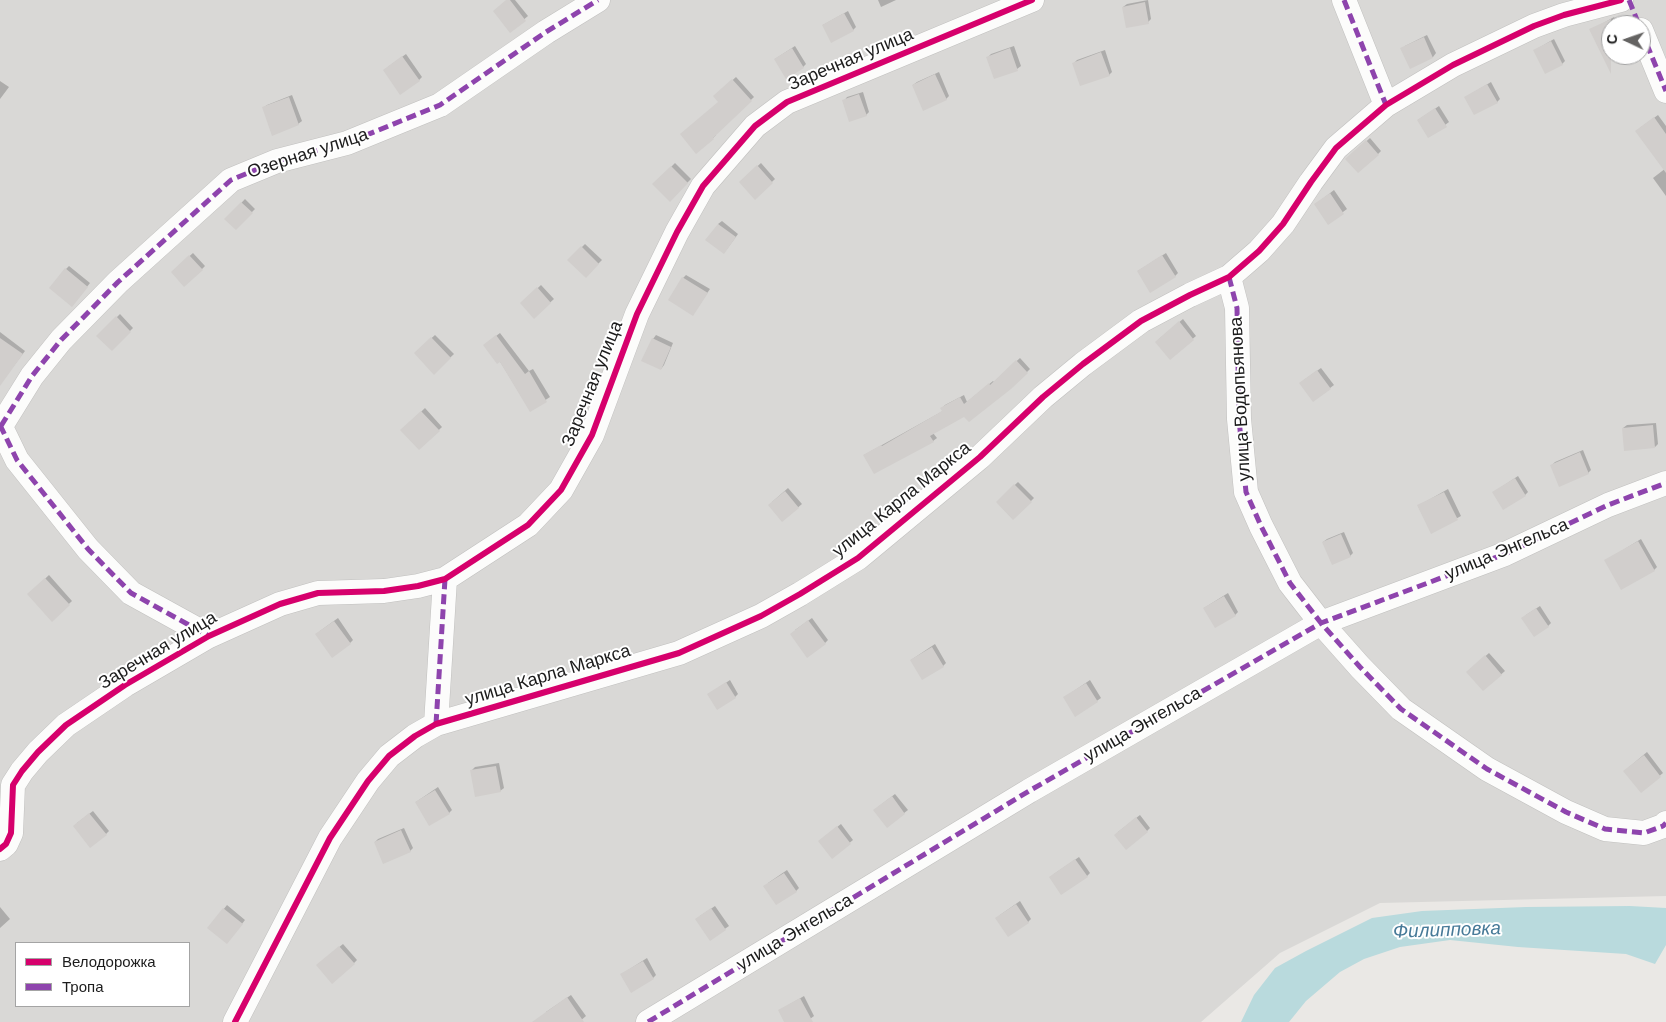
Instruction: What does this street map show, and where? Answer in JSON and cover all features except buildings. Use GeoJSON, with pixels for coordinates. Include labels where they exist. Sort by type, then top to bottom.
{"type":"FeatureCollection","features":[{"type":"Feature","properties":{"kind":"street","name":"Озерная улица"},"geometry":{"type":"LineString","coordinates":[[0,425],[32,376],[62,340],[118,282],[231,180],[277,161],[348,144],[440,105],[546,32],[598,0]]}},
{"type":"Feature","properties":{"kind":"street","name":"Заречная улица"},"geometry":{"type":"LineString","coordinates":[[0,849],[6,844],[11,832],[13,785],[22,771],[38,752],[66,725],[125,685],[209,636],[280,604],[318,593],[384,591],[418,586],[445,579],[528,525],[561,490],[592,435],[637,314],[677,232],[703,186],[755,126],[787,102],[1032,0]]}},
{"type":"Feature","properties":{"kind":"street"},"geometry":{"type":"LineString","coordinates":[[1344,0],[1386,105]]}},
{"type":"Feature","properties":{"kind":"street","name":"улица Карла Маркса"},"geometry":{"type":"LineString","coordinates":[[235,1022],[330,838],[368,781],[389,756],[415,736],[436,724],[679,653],[761,616],[858,558],[980,457],[1043,397],[1083,364],[1141,321],[1190,294],[1229,277],[1259,251],[1283,224],[1336,148],[1386,105],[1453,65],[1534,26],[1564,15],[1621,0]]}},
{"type":"Feature","properties":{"kind":"street"},"geometry":{"type":"LineString","coordinates":[[1629,0],[1635,15]]}},
{"type":"Feature","properties":{"kind":"street"},"geometry":{"type":"LineString","coordinates":[[1651,54],[1666,91]]}},
{"type":"Feature","properties":{"kind":"street","name":"улица Водопьянова"},"geometry":{"type":"LineString","coordinates":[[1229,277],[1237,308],[1239,418],[1246,492],[1290,582],[1321,623],[1360,667],[1401,708],[1487,769],[1566,812],[1605,828],[1644,833],[1666,823]]}},
{"type":"Feature","properties":{"kind":"street"},"geometry":{"type":"LineString","coordinates":[[0,425],[17,460],[88,549],[131,593],[209,636]]}},
{"type":"Feature","properties":{"kind":"street","name":"улица Энгельса"},"geometry":{"type":"LineString","coordinates":[[648,1022],[1029,791],[1321,623],[1504,554],[1608,505],[1666,483]]}},
{"type":"Feature","properties":{"kind":"street"},"geometry":{"type":"LineString","coordinates":[[436,724],[445,579]]}},
{"type":"Feature","properties":{"kind":"shaded area"},"geometry":{"type":"Polygon","coordinates":[[[0,0],[1666,0],[1666,896],[1380,903],[1280,953],[1201,1022],[0,1022],[0,0]]]}},
{"type":"Feature","properties":{"kind":"water","name":"Филипповка"},"geometry":{"type":"Polygon","coordinates":[[[1630,906],[1666,908],[1666,945],[1655,964],[1626,954],[1518,947],[1450,940],[1400,947],[1364,959],[1340,972],[1306,1001],[1289,1022],[1241,1022],[1254,995],[1275,968],[1372,918],[1422,911],[1630,906]]]}},
{"type":"Feature","properties":{"kind":"marked path"},"geometry":{"type":"LineString","coordinates":[[1,426],[32,376],[61,340],[118,282],[231,180],[277,161],[347,143],[440,105],[546,32],[598,0]]}},
{"type":"Feature","properties":{"kind":"marked path"},"geometry":{"type":"LineString","coordinates":[[1344,0],[1386,105]]}},
{"type":"Feature","properties":{"kind":"marked path"},"geometry":{"type":"LineString","coordinates":[[1629,0],[1635,15]]}},
{"type":"Feature","properties":{"kind":"marked path"},"geometry":{"type":"LineString","coordinates":[[1651,54],[1666,91]]}},
{"type":"Feature","properties":{"kind":"marked path"},"geometry":{"type":"LineString","coordinates":[[1229,277],[1237,308],[1239,419],[1246,492],[1290,583],[1321,623],[1401,709],[1487,769],[1566,812],[1605,829],[1644,833],[1666,823]]}},
{"type":"Feature","properties":{"kind":"marked path"},"geometry":{"type":"LineString","coordinates":[[0,425],[17,460],[88,549],[131,593],[209,636]]}},
{"type":"Feature","properties":{"kind":"marked path"},"geometry":{"type":"LineString","coordinates":[[648,1022],[1029,791],[1321,623],[1505,554],[1608,505],[1666,483]]}},
{"type":"Feature","properties":{"kind":"marked path"},"geometry":{"type":"LineString","coordinates":[[436,724],[445,579]]}},
{"type":"Feature","properties":{"kind":"cycle path"},"geometry":{"type":"LineString","coordinates":[[0,849],[6,844],[11,833],[13,785],[22,771],[38,752],[66,725],[125,685],[209,636],[280,604],[318,593],[384,591],[418,586],[445,579],[528,525],[561,490],[592,435],[637,314],[677,232],[703,186],[755,126],[787,102],[1032,0]]}},
{"type":"Feature","properties":{"kind":"cycle path"},"geometry":{"type":"LineString","coordinates":[[235,1022],[330,838],[368,781],[389,756],[415,736],[436,724],[679,653],[761,616],[800,594],[858,558],[980,457],[1043,397],[1083,364],[1141,321],[1229,277],[1259,251],[1283,224],[1336,148],[1386,105],[1453,65],[1534,26],[1564,15],[1621,0]]}}]}
